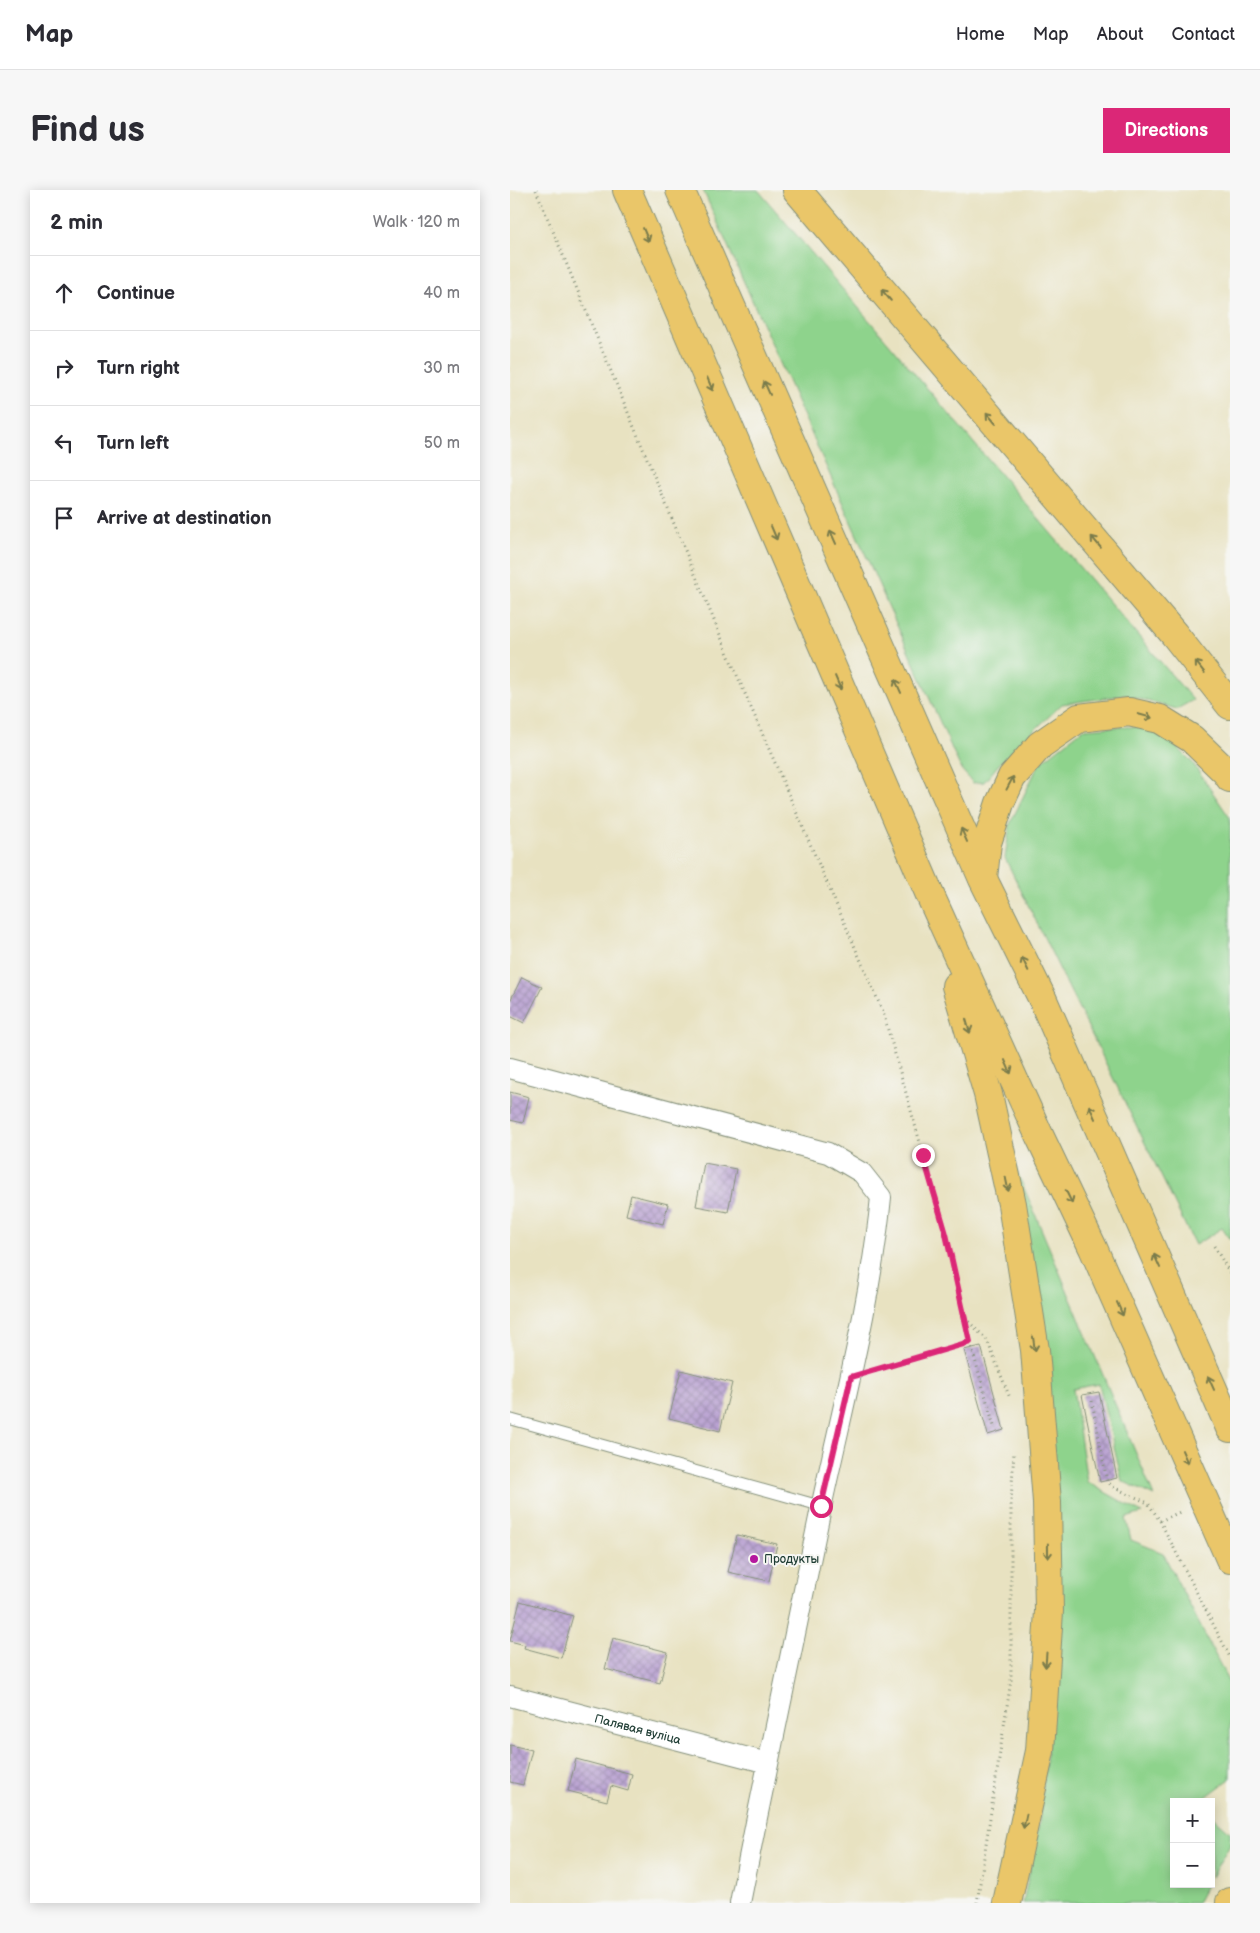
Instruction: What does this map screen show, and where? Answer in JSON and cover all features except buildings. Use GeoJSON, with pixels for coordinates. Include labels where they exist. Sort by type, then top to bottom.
{"type":"FeatureCollection","features":[{"type":"Feature","properties":{"kind":"highway"},"geometry":{"type":"LineString","coordinates":[[627,190],[930,896],[1040,1137],[1094,1248],[1230,1559]]}},
{"type":"Feature","properties":{"kind":"highway"},"geometry":{"type":"LineString","coordinates":[[680,190],[983,879],[1043,1000],[1230,1428]]}},
{"type":"Feature","properties":{"kind":"highway"},"geometry":{"type":"LineString","coordinates":[[797,190],[1174,634],[1230,706]]}},
{"type":"Feature","properties":{"kind":"highway"},"geometry":{"type":"LineString","coordinates":[[983,879],[987,843],[1000,803],[1012,778],[1040,744],[1079,718],[1129,712],[1160,720],[1192,739],[1230,778]]}},
{"type":"Feature","properties":{"kind":"highway"},"geometry":{"type":"LineString","coordinates":[[930,896],[988,1094],[1012,1204],[1035,1350],[1047,1502],[1049,1611],[1040,1751],[1007,1903]]}},
{"type":"Feature","properties":{"kind":"street"},"geometry":{"type":"LineString","coordinates":[[510,1068],[828,1153],[862,1173],[881,1197],[878,1233],[851,1377],[821,1506],[740,1903]]}},
{"type":"Feature","properties":{"kind":"street","name":"Палявая вуліца"},"geometry":{"type":"LineString","coordinates":[[510,1696],[768,1763]]}},
{"type":"Feature","properties":{"kind":"lane"},"geometry":{"type":"LineString","coordinates":[[510,1419],[821,1506]]}},
{"type":"Feature","properties":{"kind":"path"},"geometry":{"type":"LineString","coordinates":[[536,190],[730,659],[883,1012],[946,1234],[964,1318],[994,1426]]}},
{"type":"Feature","properties":{"kind":"path"},"geometry":{"type":"LineString","coordinates":[[1214,1246],[1230,1273]]}},
{"type":"Feature","properties":{"kind":"path"},"geometry":{"type":"LineString","coordinates":[[964,1318],[987,1340],[1010,1397],[1011,1406]]}},
{"type":"Feature","properties":{"kind":"path"},"geometry":{"type":"LineString","coordinates":[[851,1377],[970,1342]]}},
{"type":"Feature","properties":{"kind":"path"},"geometry":{"type":"LineString","coordinates":[[1092,1401],[1106,1481],[1113,1487],[1148,1502],[1160,1521],[1230,1657]]}},
{"type":"Feature","properties":{"kind":"path"},"geometry":{"type":"LineString","coordinates":[[977,1903],[1011,1680],[1011,1502],[1014,1450]]}},
{"type":"Feature","properties":{"kind":"green space"},"geometry":{"type":"Polygon","coordinates":[[[703,190],[758,190],[1193,700],[1177,709],[1125,695],[1062,704],[1001,762],[984,782],[973,783],[961,769],[703,190]]]}},
{"type":"Feature","properties":{"kind":"green space"},"geometry":{"type":"Polygon","coordinates":[[[1138,727],[1164,734],[1192,762],[1230,818],[1230,1240],[1222,1228],[1195,1245],[1005,858],[1010,824],[1039,764],[1083,729],[1138,727]]]}},
{"type":"Feature","properties":{"kind":"green space"},"geometry":{"type":"Polygon","coordinates":[[[1013,1162],[1154,1496],[1122,1481],[1099,1384],[1073,1389],[1087,1482],[1142,1513],[1126,1518],[1131,1540],[1163,1553],[1230,1684],[1230,1779],[1204,1798],[1170,1798],[1170,1888],[1205,1888],[1197,1903],[1023,1903],[1039,1824],[1053,1698],[1013,1162]]]}},
{"type":"Feature","properties":{"kind":"green space"},"geometry":{"type":"Polygon","coordinates":[[[1215,1819],[1230,1832],[1230,1844],[1215,1870],[1215,1819]]]}},
{"type":"Feature","properties":{"kind":"place","name":"Продукты"},"geometry":{"type":"Point","coordinates":[754,1559]}},
{"type":"Feature","properties":{"kind":"route"},"geometry":{"type":"LineString","coordinates":[[821,1506],[851,1377],[970,1342],[946,1234],[923,1155]]}}]}
